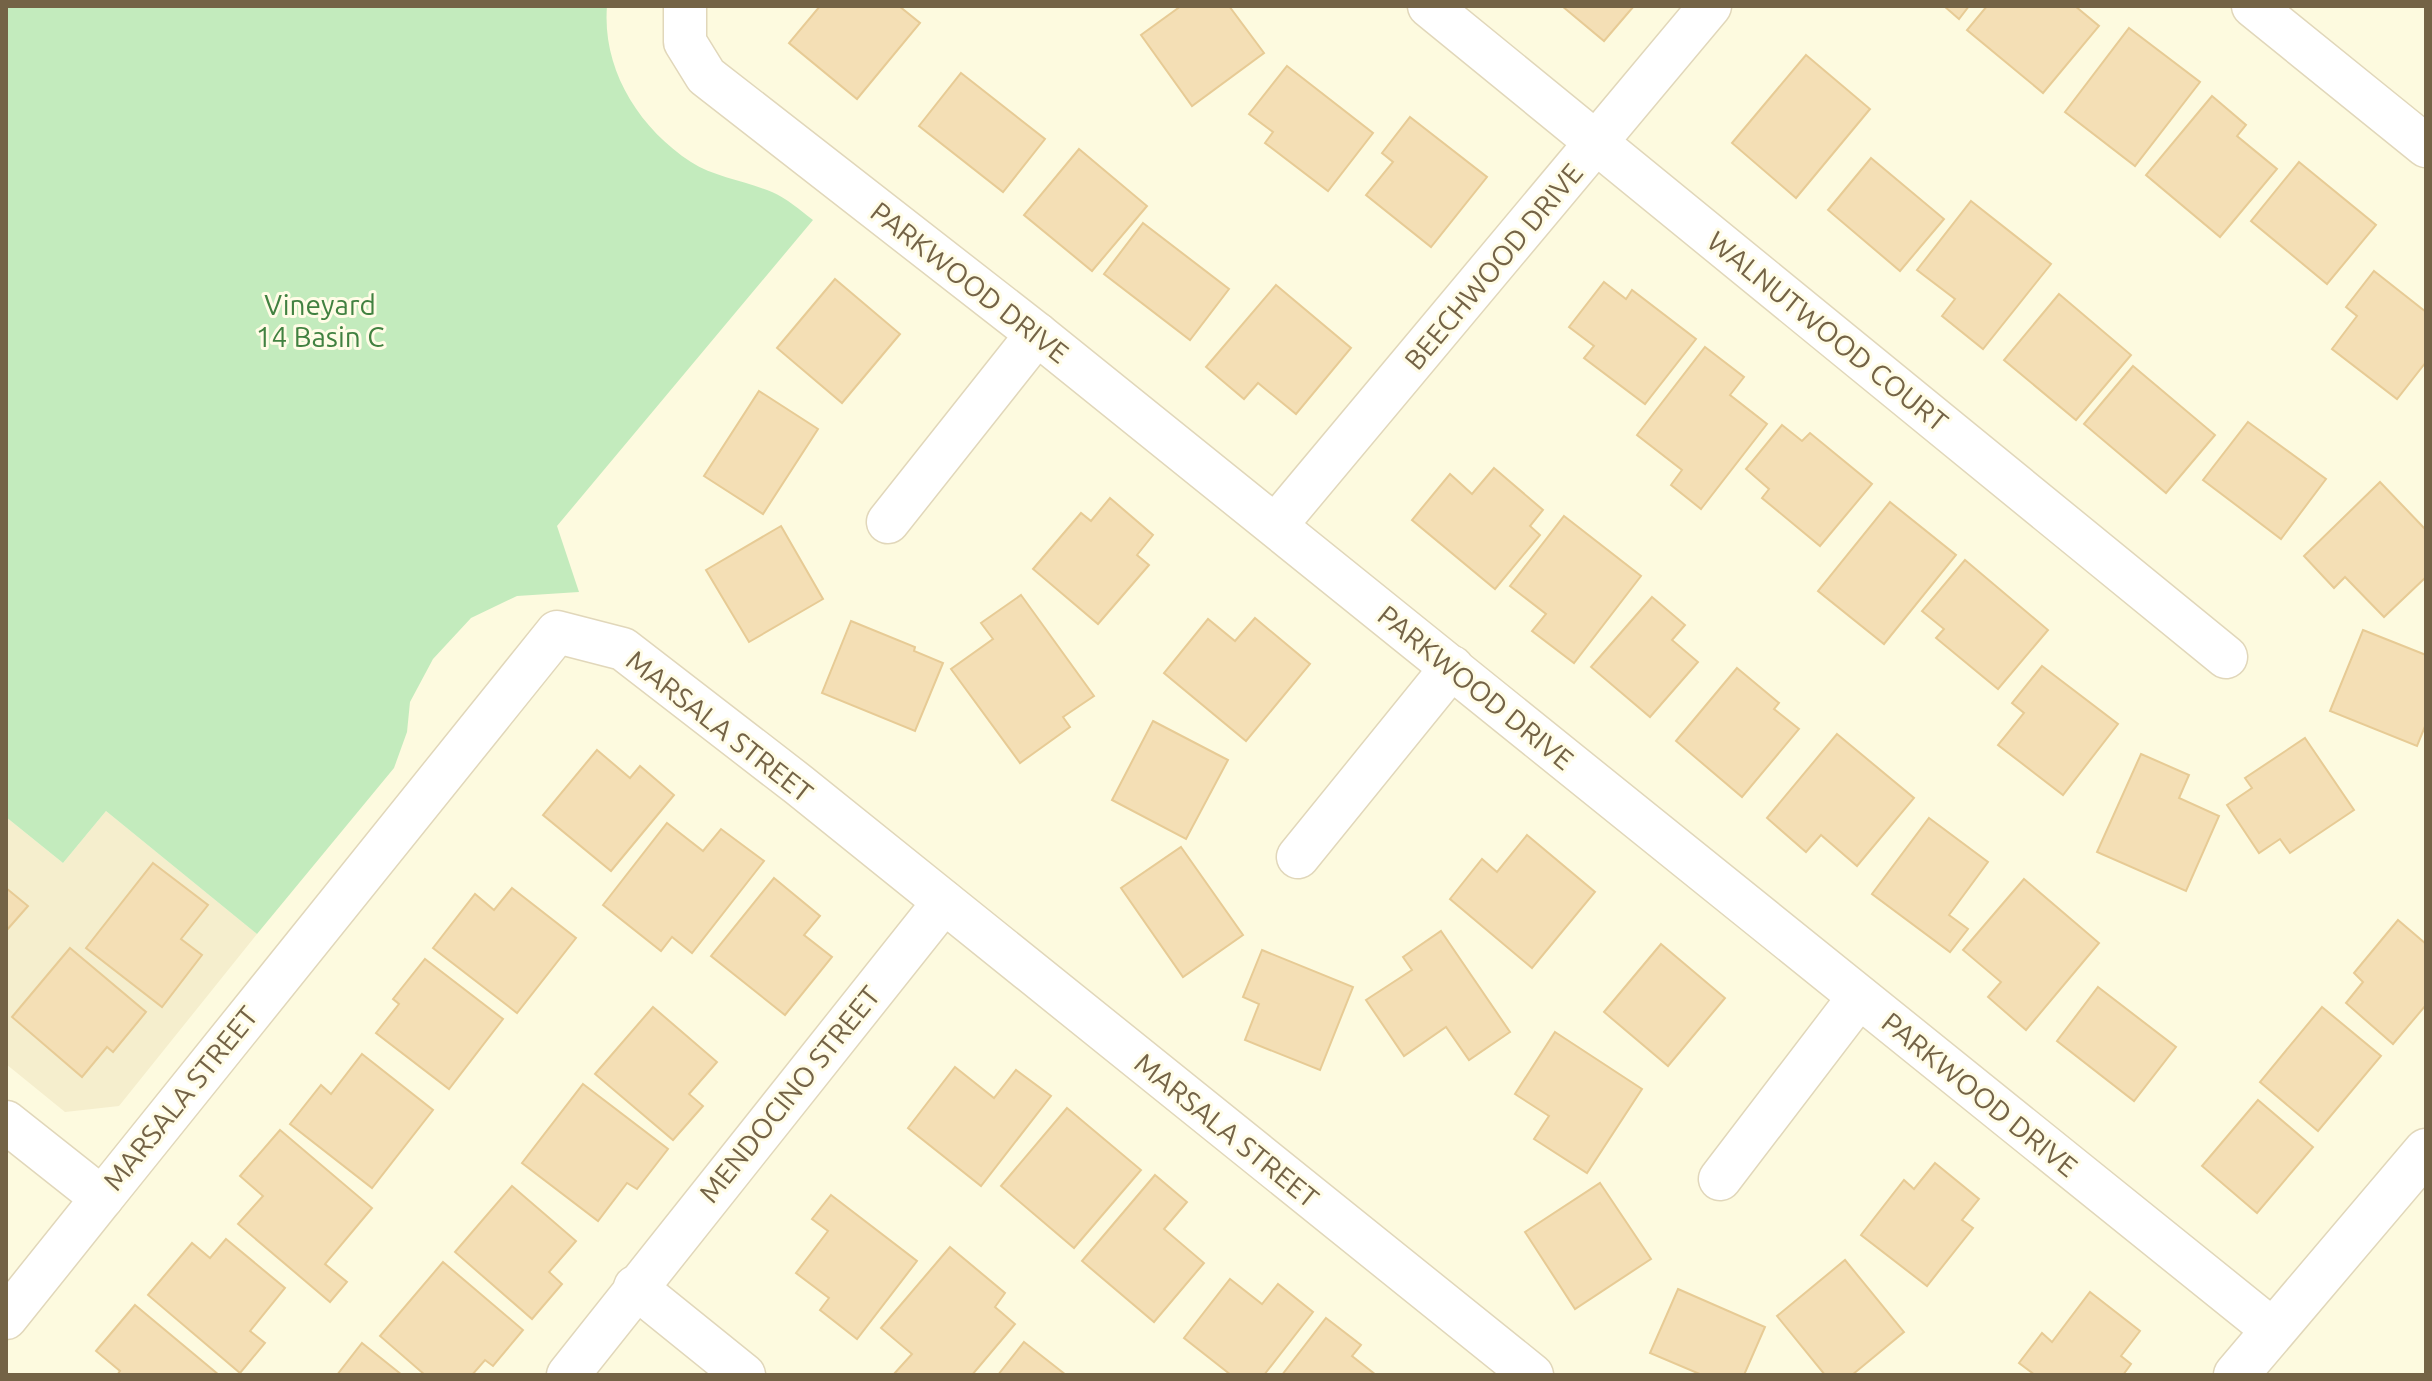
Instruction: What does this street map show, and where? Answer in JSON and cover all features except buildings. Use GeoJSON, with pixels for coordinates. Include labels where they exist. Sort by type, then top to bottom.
{"type":"FeatureCollection","features":[{"type":"Feature","properties":{"kind":"street","name":"WALNUTWOOD COURT"},"geometry":{"type":"LineString","coordinates":[[1429,6],[2226,657]]}},
{"type":"Feature","properties":{"kind":"street","name":"BEECHWOOD DRIVE"},"geometry":{"type":"LineString","coordinates":[[1276,525],[1710,6]]}},
{"type":"Feature","properties":{"kind":"street"},"geometry":{"type":"LineString","coordinates":[[2253,6],[2426,146]]}},
{"type":"Feature","properties":{"kind":"street","name":"PARKWOOD DRIVE"},"geometry":{"type":"LineString","coordinates":[[685,24],[706,76],[1276,525],[2273,1330]]}},
{"type":"Feature","properties":{"kind":"street"},"geometry":{"type":"LineString","coordinates":[[888,522],[1037,334]]}},
{"type":"Feature","properties":{"kind":"street","name":"MARSALA STREET"},"geometry":{"type":"LineString","coordinates":[[6,1122],[102,1198],[557,632],[623,649],[944,902],[1532,1375]]}},
{"type":"Feature","properties":{"kind":"street"},"geometry":{"type":"LineString","coordinates":[[1298,857],[1452,667]]}},
{"type":"Feature","properties":{"kind":"street","name":"MENDOCINO STREET"},"geometry":{"type":"LineString","coordinates":[[568,1375],[944,902]]}},
{"type":"Feature","properties":{"kind":"street"},"geometry":{"type":"LineString","coordinates":[[1720,1179],[1859,997]]}},
{"type":"Feature","properties":{"kind":"street"},"geometry":{"type":"LineString","coordinates":[[2236,1375],[2426,1151]]}},
{"type":"Feature","properties":{"kind":"street"},"geometry":{"type":"LineString","coordinates":[[6,1318],[102,1198]]}},
{"type":"Feature","properties":{"kind":"street"},"geometry":{"type":"LineString","coordinates":[[635,1287],[744,1375]]}},
{"type":"Feature","properties":{"kind":"shaded area"},"geometry":{"type":"Polygon","coordinates":[[[106,811],[257,934],[119,1106],[65,1112],[6,1064],[6,817],[63,863],[106,811]]]}},
{"type":"Feature","properties":{"kind":"green space","name":"Vineyard 14 Basin C"},"geometry":{"type":"Polygon","coordinates":[[[6,6],[607,6],[607,29],[617,74],[640,114],[655,132],[691,162],[772,192],[813,220],[557,526],[579,592],[517,596],[471,618],[433,659],[410,702],[407,732],[394,768],[257,934],[106,811],[63,863],[6,817],[6,6]]]}}]}
